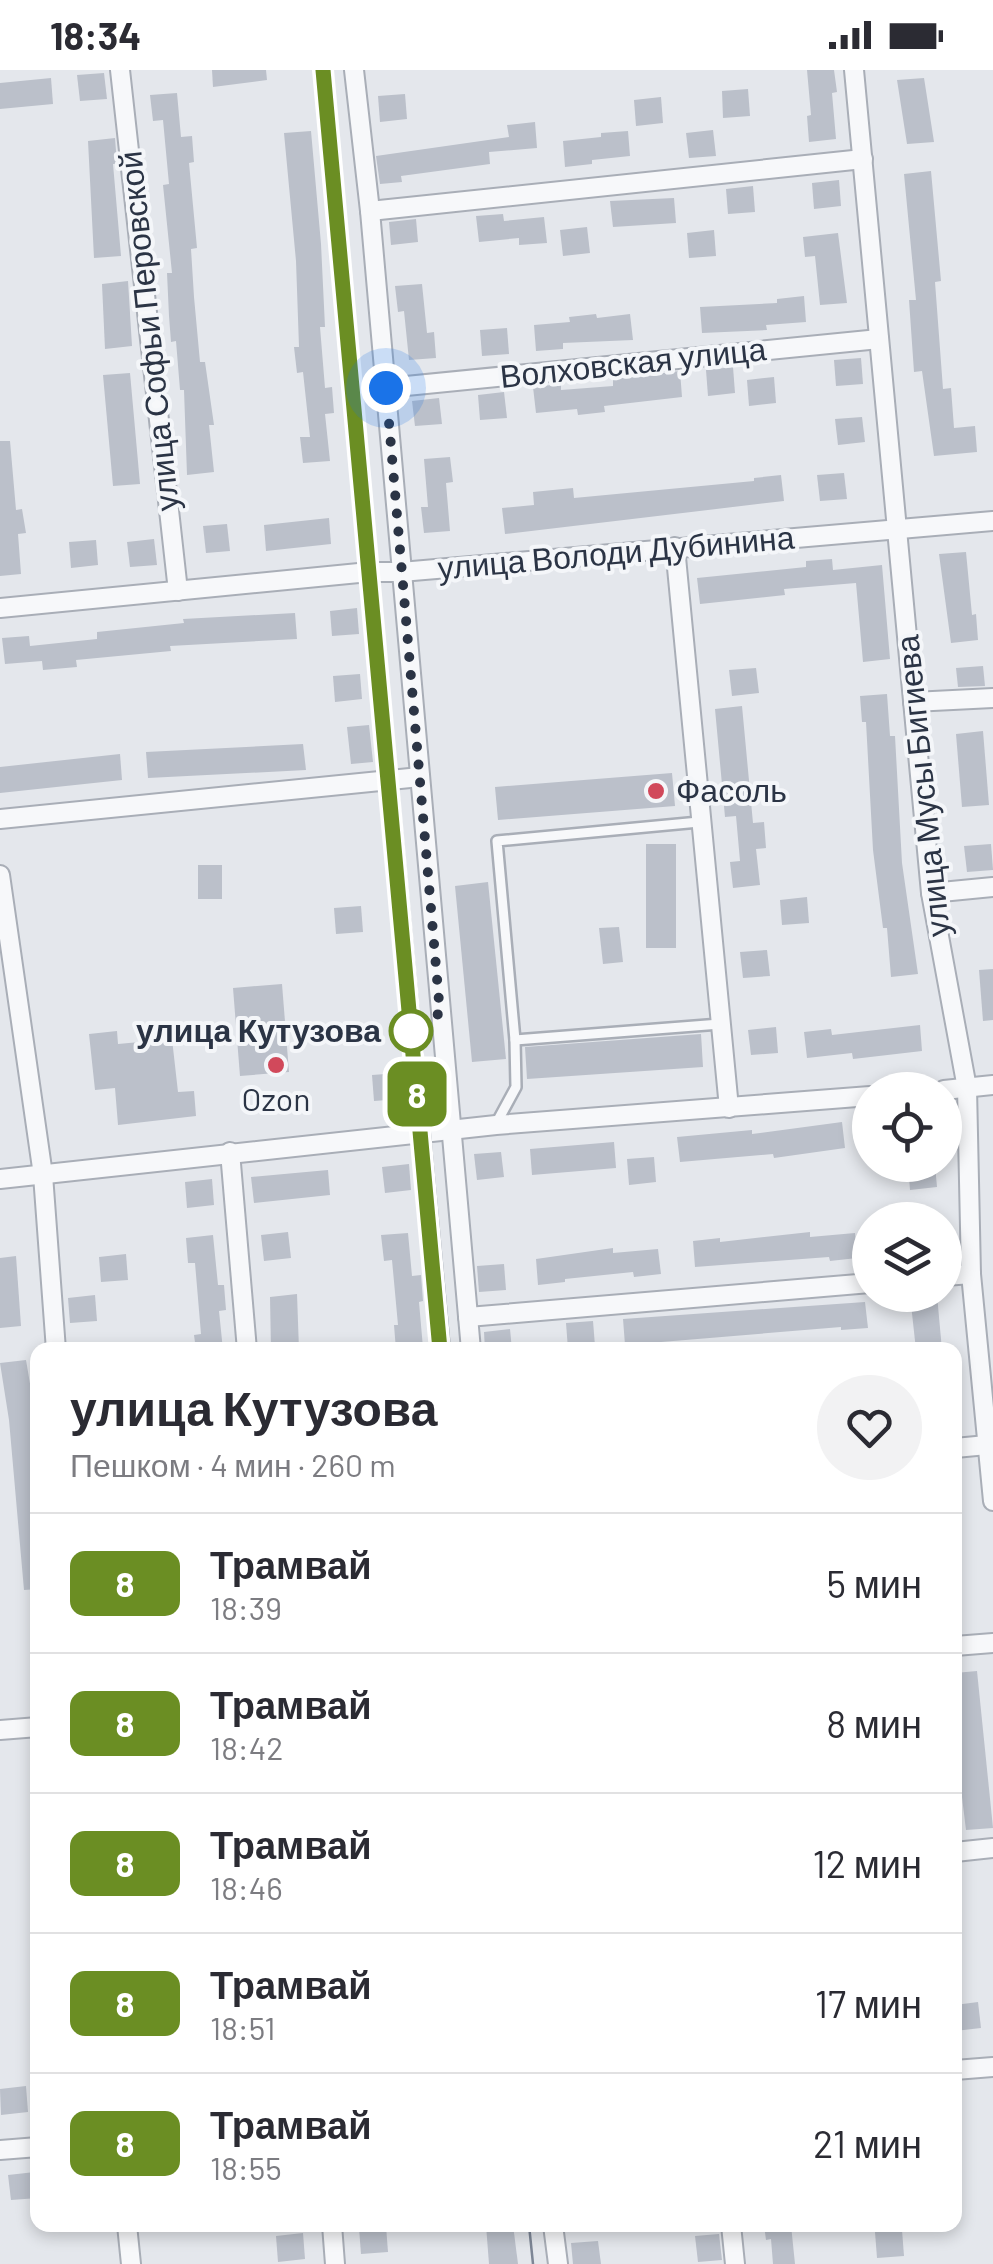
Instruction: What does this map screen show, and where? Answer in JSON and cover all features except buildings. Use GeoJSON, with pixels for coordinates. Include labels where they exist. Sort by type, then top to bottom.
{"type":"FeatureCollection","features":[{"type":"Feature","properties":{"kind":"street","name":"улица Софьи Перовской"},"geometry":{"type":"LineString","coordinates":[[120,70],[178,591]]}},
{"type":"Feature","properties":{"kind":"street"},"geometry":{"type":"LineString","coordinates":[[354,70],[370,211],[470,1342]]}},
{"type":"Feature","properties":{"kind":"street","name":"улица Мусы Бигиева"},"geometry":{"type":"LineString","coordinates":[[854,70],[930,893],[967,1088],[971,1274],[993,1500]]}},
{"type":"Feature","properties":{"kind":"street"},"geometry":{"type":"LineString","coordinates":[[370,211],[863,159]]}},
{"type":"Feature","properties":{"kind":"street","name":"Волховская улица"},"geometry":{"type":"LineString","coordinates":[[386,388],[879,339]]}},
{"type":"Feature","properties":{"kind":"street","name":"улица Володи Дубинина"},"geometry":{"type":"LineString","coordinates":[[0,608],[369,572],[993,521]]}},
{"type":"Feature","properties":{"kind":"street"},"geometry":{"type":"LineString","coordinates":[[675,548],[729,1108]]}},
{"type":"Feature","properties":{"kind":"street"},"geometry":{"type":"LineString","coordinates":[[913,702],[993,698]]}},
{"type":"Feature","properties":{"kind":"street"},"geometry":{"type":"LineString","coordinates":[[0,819],[420,777]]}},
{"type":"Feature","properties":{"kind":"street"},"geometry":{"type":"LineString","coordinates":[[0,875],[44,1176],[55,1342]]}},
{"type":"Feature","properties":{"kind":"street"},"geometry":{"type":"LineString","coordinates":[[930,893],[993,888]]}},
{"type":"Feature","properties":{"kind":"street"},"geometry":{"type":"LineString","coordinates":[[962,1088],[993,1086]]}},
{"type":"Feature","properties":{"kind":"street"},"geometry":{"type":"LineString","coordinates":[[0,1179],[496,1125],[852,1098]]}},
{"type":"Feature","properties":{"kind":"street"},"geometry":{"type":"LineString","coordinates":[[230,1152],[246,1342]]}},
{"type":"Feature","properties":{"kind":"street"},"geometry":{"type":"LineString","coordinates":[[962,1275],[971,1274]]}},
{"type":"Feature","properties":{"kind":"street"},"geometry":{"type":"LineString","coordinates":[[468,1317],[852,1285]]}},
{"type":"Feature","properties":{"kind":"street"},"geometry":{"type":"LineString","coordinates":[[962,1447],[987,1445]]}},
{"type":"Feature","properties":{"kind":"street"},"geometry":{"type":"LineString","coordinates":[[962,1645],[993,1643]]}},
{"type":"Feature","properties":{"kind":"street"},"geometry":{"type":"LineString","coordinates":[[0,1730],[30,1728]]}},
{"type":"Feature","properties":{"kind":"street"},"geometry":{"type":"LineString","coordinates":[[962,1851],[993,1848]]}},
{"type":"Feature","properties":{"kind":"street"},"geometry":{"type":"LineString","coordinates":[[962,2069],[993,2067]]}},
{"type":"Feature","properties":{"kind":"street"},"geometry":{"type":"LineString","coordinates":[[0,2150],[30,2148]]}},
{"type":"Feature","properties":{"kind":"street"},"geometry":{"type":"LineString","coordinates":[[128,2232],[131,2264]]}},
{"type":"Feature","properties":{"kind":"street"},"geometry":{"type":"LineString","coordinates":[[332,2232],[334,2264]]}},
{"type":"Feature","properties":{"kind":"street"},"geometry":{"type":"LineString","coordinates":[[554,2232],[558,2264]]}},
{"type":"Feature","properties":{"kind":"street"},"geometry":{"type":"LineString","coordinates":[[732,2232],[734,2264]]}},
{"type":"Feature","properties":{"kind":"lane"},"geometry":{"type":"LineString","coordinates":[[496,1125],[516,1088],[497,840],[700,822]]}},
{"type":"Feature","properties":{"kind":"lane"},"geometry":{"type":"LineString","coordinates":[[515,1040],[720,1024]]}},
{"type":"Feature","properties":{"kind":"tram line","name":"8"},"geometry":{"type":"LineString","coordinates":[[323,70],[439,1342]]}},
{"type":"Feature","properties":{"kind":"tram line"},"geometry":{"type":"LineString","coordinates":[[331,70],[449,1342]]}},
{"type":"Feature","properties":{"kind":"tram line"},"geometry":{"type":"LineString","coordinates":[[530,2232],[533,2264]]}},
{"type":"Feature","properties":{"kind":"place","name":"Фасоль"},"geometry":{"type":"Point","coordinates":[656,791]}},
{"type":"Feature","properties":{"kind":"place","name":"улица Кутузова"},"geometry":{"type":"Point","coordinates":[411,1031]}},
{"type":"Feature","properties":{"kind":"place","name":"Ozon"},"geometry":{"type":"Point","coordinates":[276,1065]}},
{"type":"Feature","properties":{"kind":"route"},"geometry":{"type":"LineString","coordinates":[[386,388],[440,1013],[411,1031]]}}]}
